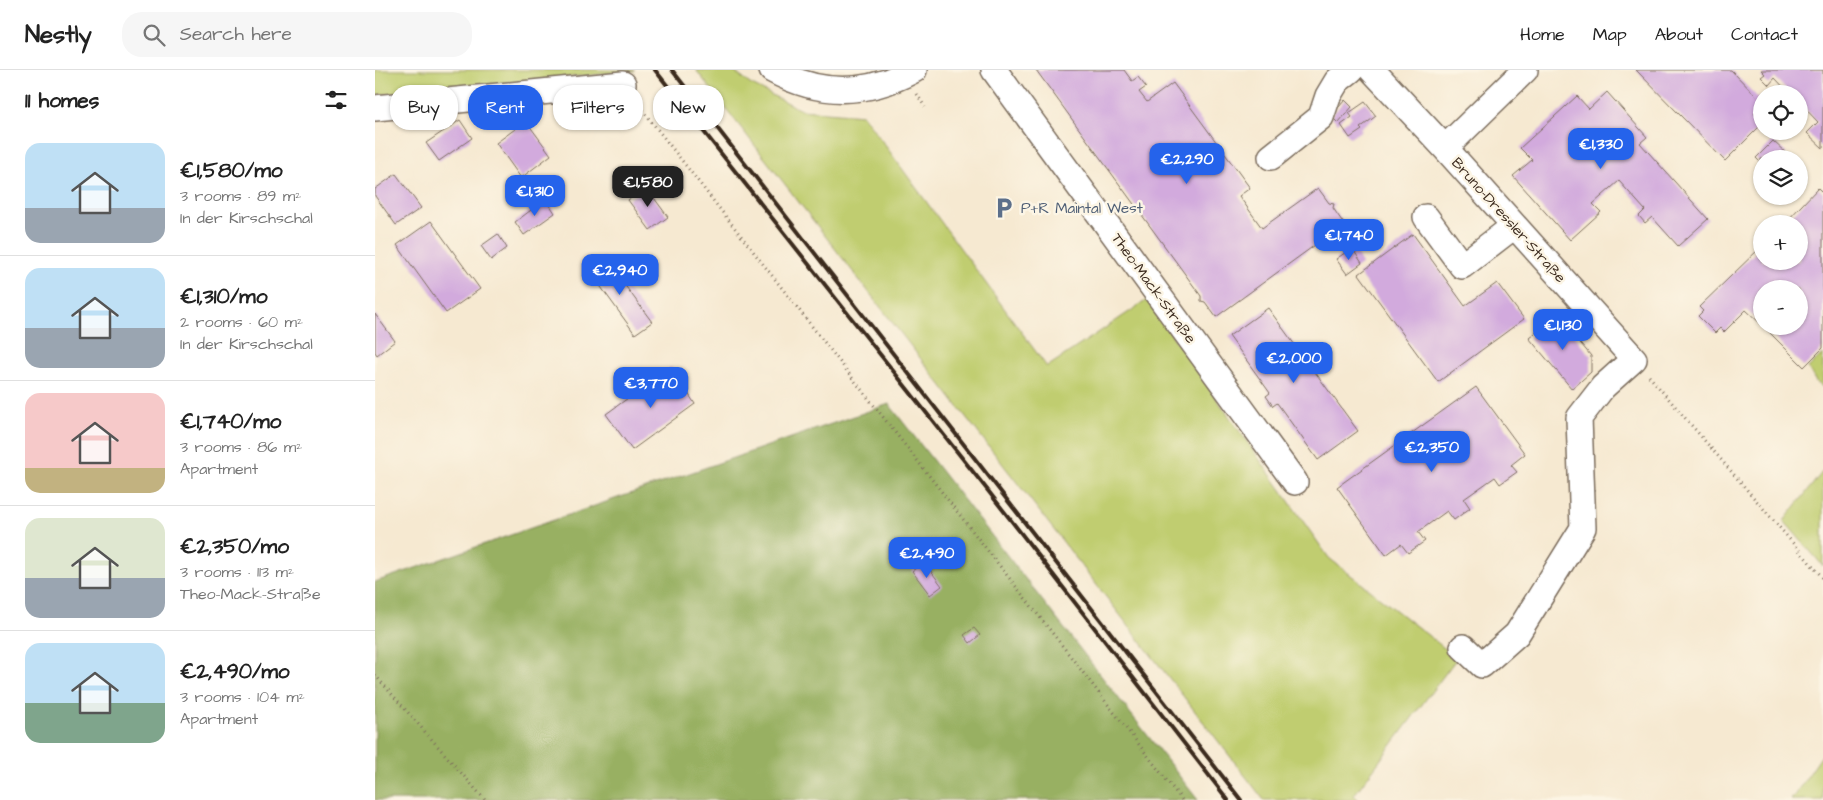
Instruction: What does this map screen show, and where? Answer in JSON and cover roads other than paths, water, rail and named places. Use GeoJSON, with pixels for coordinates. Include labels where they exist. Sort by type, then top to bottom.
{"type":"FeatureCollection","features":[{"type":"Feature","properties":{"kind":"street"},"geometry":{"type":"LineString","coordinates":[[771,70],[789,79],[808,85],[849,90],[873,87],[914,70]]}},
{"type":"Feature","properties":{"kind":"street","name":"Theo-Mack-Straße"},"geometry":{"type":"LineString","coordinates":[[994,70],[1295,482]]}},
{"type":"Feature","properties":{"kind":"street"},"geometry":{"type":"LineString","coordinates":[[1271,157],[1321,117],[1328,96],[1337,81],[1351,70]]}},
{"type":"Feature","properties":{"kind":"street","name":"Bruno-Dressler-Straße"},"geometry":{"type":"LineString","coordinates":[[1372,70],[1445,148],[1634,359],[1603,387],[1579,418],[1583,528],[1517,634],[1482,665],[1463,647]]}},
{"type":"Feature","properties":{"kind":"street","name":"Bruno-Dressler-Straße"},"geometry":{"type":"LineString","coordinates":[[1445,148],[1525,70]]}},
{"type":"Feature","properties":{"kind":"street"},"geometry":{"type":"LineString","coordinates":[[375,108],[623,84]]}},
{"type":"Feature","properties":{"kind":"street"},"geometry":{"type":"LineString","coordinates":[[1426,217],[1462,266],[1514,226]]}},
{"type":"Feature","properties":{"kind":"railway"},"geometry":{"type":"LineString","coordinates":[[655,70],[989,492],[1228,800]]}},
{"type":"Feature","properties":{"kind":"railway"},"geometry":{"type":"LineString","coordinates":[[672,70],[1241,800]]}},
{"type":"Feature","properties":{"kind":"place","name":"P+R Maintal West"},"geometry":{"type":"Point","coordinates":[1004,208]}}]}
